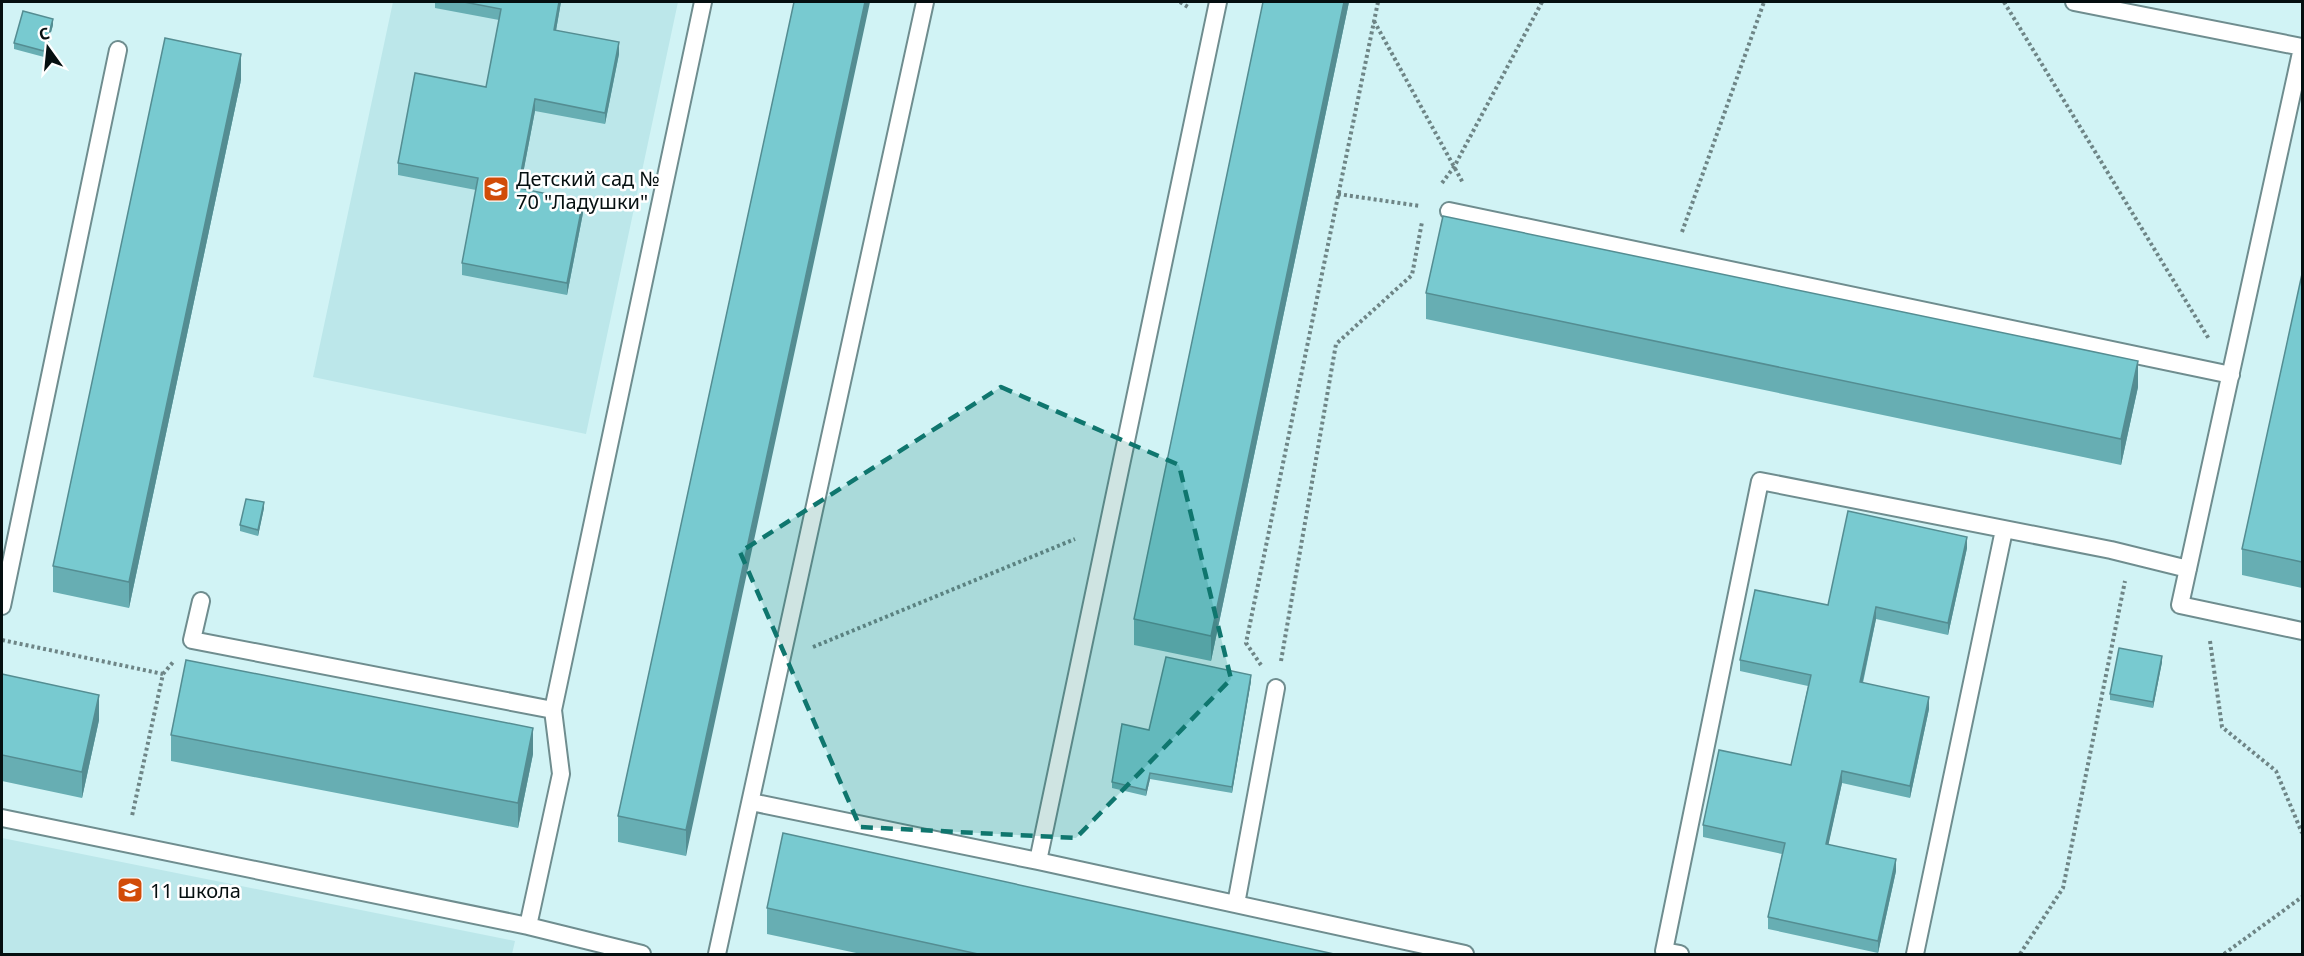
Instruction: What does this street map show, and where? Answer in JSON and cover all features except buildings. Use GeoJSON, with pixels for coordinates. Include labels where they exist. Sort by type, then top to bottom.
{"type":"FeatureCollection","features":[{"type":"Feature","properties":{"kind":"lane"},"geometry":{"type":"LineString","coordinates":[[528,927],[561,774],[553,710],[703,2]]}},
{"type":"Feature","properties":{"kind":"lane"},"geometry":{"type":"LineString","coordinates":[[717,954],[924,2]]}},
{"type":"Feature","properties":{"kind":"lane"},"geometry":{"type":"LineString","coordinates":[[1038,861],[1218,2]]}},
{"type":"Feature","properties":{"kind":"lane"},"geometry":{"type":"LineString","coordinates":[[2074,2],[2302,48],[2180,605],[2302,631]]}},
{"type":"Feature","properties":{"kind":"lane"},"geometry":{"type":"LineString","coordinates":[[2,606],[118,50]]}},
{"type":"Feature","properties":{"kind":"lane"},"geometry":{"type":"LineString","coordinates":[[1449,211],[2231,375]]}},
{"type":"Feature","properties":{"kind":"lane"},"geometry":{"type":"LineString","coordinates":[[1680,954],[1664,951],[1760,482],[2130,555],[2188,569]]}},
{"type":"Feature","properties":{"kind":"lane"},"geometry":{"type":"LineString","coordinates":[[1915,954],[2004,530]]}},
{"type":"Feature","properties":{"kind":"lane"},"geometry":{"type":"LineString","coordinates":[[201,601],[192,640],[553,710]]}},
{"type":"Feature","properties":{"kind":"lane"},"geometry":{"type":"LineString","coordinates":[[1236,904],[1276,688]]}},
{"type":"Feature","properties":{"kind":"lane"},"geometry":{"type":"LineString","coordinates":[[751,802],[1038,861],[1465,954]]}},
{"type":"Feature","properties":{"kind":"lane"},"geometry":{"type":"LineString","coordinates":[[2,818],[528,927],[642,954]]}},
{"type":"Feature","properties":{"kind":"path"},"geometry":{"type":"LineString","coordinates":[[1276,688],[1246,643],[1378,2]]}},
{"type":"Feature","properties":{"kind":"path"},"geometry":{"type":"LineString","coordinates":[[1276,688],[1336,344],[1412,275],[1425,207],[1454,167],[1542,2]]}},
{"type":"Feature","properties":{"kind":"path"},"geometry":{"type":"LineString","coordinates":[[1673,258],[1764,2]]}},
{"type":"Feature","properties":{"kind":"path"},"geometry":{"type":"LineString","coordinates":[[2004,2],[2231,375]]}},
{"type":"Feature","properties":{"kind":"path"},"geometry":{"type":"LineString","coordinates":[[1374,21],[1482,218]]}},
{"type":"Feature","properties":{"kind":"path"},"geometry":{"type":"LineString","coordinates":[[1338,194],[1449,211]]}},
{"type":"Feature","properties":{"kind":"path"},"geometry":{"type":"LineString","coordinates":[[781,660],[1108,525]]}},
{"type":"Feature","properties":{"kind":"path"},"geometry":{"type":"LineString","coordinates":[[2020,954],[2063,888],[2130,555]]}},
{"type":"Feature","properties":{"kind":"path"},"geometry":{"type":"LineString","coordinates":[[2205,610],[2222,727],[2276,771],[2302,833]]}},
{"type":"Feature","properties":{"kind":"path"},"geometry":{"type":"LineString","coordinates":[[2,640],[163,674],[126,843]]}},
{"type":"Feature","properties":{"kind":"path"},"geometry":{"type":"LineString","coordinates":[[2224,954],[2302,897]]}},
{"type":"Feature","properties":{"kind":"highlighted area"},"geometry":{"type":"Polygon","coordinates":[[[1001,387],[1179,465],[1231,679],[1076,838],[860,827],[740,552],[1001,387]]]}},
{"type":"Feature","properties":{"kind":"shaded area","name":"Детский сад № 70 \"Ладушки\""},"geometry":{"type":"Polygon","coordinates":[[[393,2],[678,2],[586,434],[313,377],[393,2]]]}},
{"type":"Feature","properties":{"kind":"shaded area","name":"11 школа"},"geometry":{"type":"Polygon","coordinates":[[[2,838],[515,941],[512,954],[2,954],[2,838]]]}},
{"type":"Feature","properties":{"kind":"place","name":"Детский сад № 70 \"Ладушки\""},"geometry":{"type":"Point","coordinates":[496,189]}},
{"type":"Feature","properties":{"kind":"place","name":"11 школа"},"geometry":{"type":"Point","coordinates":[130,890]}}]}
